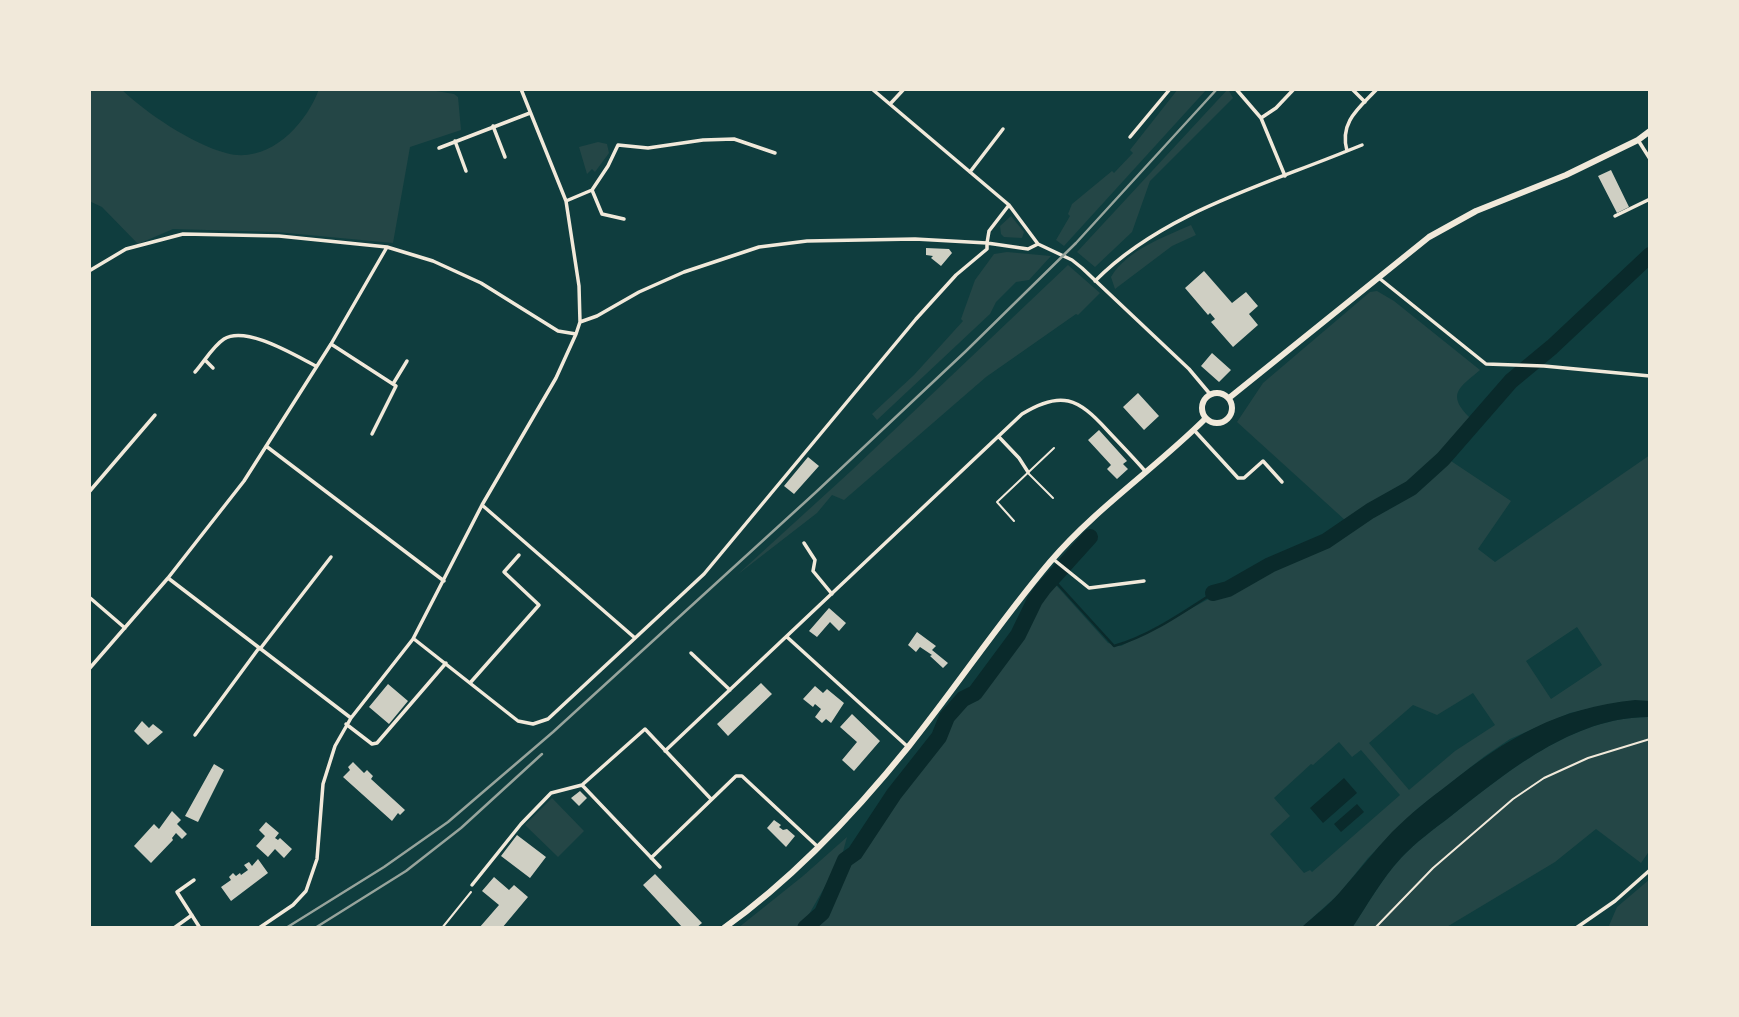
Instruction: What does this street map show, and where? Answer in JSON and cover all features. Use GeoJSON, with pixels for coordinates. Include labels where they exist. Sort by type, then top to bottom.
{"type":"FeatureCollection","features":[{"type":"Feature","properties":{"kind":"main road"},"geometry":{"type":"LineString","coordinates":[[1229,398],[1429,237],[1476,211],[1566,174],[1638,140],[1650,131]]}},
{"type":"Feature","properties":{"kind":"main road"},"geometry":{"type":"LineString","coordinates":[[1220,393],[1229,398],[1232,411],[1228,418],[1215,423],[1206,418],[1202,404],[1210,394],[1220,393]]}},
{"type":"Feature","properties":{"kind":"main road"},"geometry":{"type":"LineString","coordinates":[[724,928],[759,902],[818,847],[908,747],[1053,559],[1090,522],[1206,418]]}},
{"type":"Feature","properties":{"kind":"street"},"geometry":{"type":"LineString","coordinates":[[259,928],[293,905],[306,891],[317,859],[323,784],[331,756],[346,724],[413,639],[482,505],[556,378],[576,334],[579,322],[579,286],[566,201],[521,89]]}},
{"type":"Feature","properties":{"kind":"street"},"geometry":{"type":"LineString","coordinates":[[872,89],[1009,205],[1038,244],[1072,260],[1189,369],[1210,394]]}},
{"type":"Feature","properties":{"kind":"street"},"geometry":{"type":"LineString","coordinates":[[890,104],[904,89]]}},
{"type":"Feature","properties":{"kind":"street"},"geometry":{"type":"LineString","coordinates":[[1130,136],[1170,89]]}},
{"type":"Feature","properties":{"kind":"street"},"geometry":{"type":"LineString","coordinates":[[1261,118],[1276,108],[1294,89]]}},
{"type":"Feature","properties":{"kind":"street"},"geometry":{"type":"LineString","coordinates":[[1352,89],[1365,102]]}},
{"type":"Feature","properties":{"kind":"street"},"geometry":{"type":"LineString","coordinates":[[1347,151],[1344,139],[1347,125],[1377,89]]}},
{"type":"Feature","properties":{"kind":"street"},"geometry":{"type":"LineString","coordinates":[[1236,90],[1261,118],[1285,176]]}},
{"type":"Feature","properties":{"kind":"street"},"geometry":{"type":"LineString","coordinates":[[439,148],[530,113]]}},
{"type":"Feature","properties":{"kind":"street"},"geometry":{"type":"LineString","coordinates":[[493,126],[505,157]]}},
{"type":"Feature","properties":{"kind":"street"},"geometry":{"type":"LineString","coordinates":[[970,172],[1003,129]]}},
{"type":"Feature","properties":{"kind":"street"},"geometry":{"type":"LineString","coordinates":[[566,201],[592,191],[618,145],[648,148],[703,139],[734,139],[775,153]]}},
{"type":"Feature","properties":{"kind":"street"},"geometry":{"type":"LineString","coordinates":[[1638,140],[1650,159]]}},
{"type":"Feature","properties":{"kind":"street"},"geometry":{"type":"LineString","coordinates":[[455,141],[466,171]]}},
{"type":"Feature","properties":{"kind":"street"},"geometry":{"type":"LineString","coordinates":[[1094,281],[1140,243],[1211,206],[1362,145]]}},
{"type":"Feature","properties":{"kind":"street"},"geometry":{"type":"LineString","coordinates":[[592,191],[602,215],[624,219]]}},
{"type":"Feature","properties":{"kind":"street"},"geometry":{"type":"LineString","coordinates":[[1615,216],[1650,199]]}},
{"type":"Feature","properties":{"kind":"street"},"geometry":{"type":"LineString","coordinates":[[413,639],[518,721],[533,724],[548,719],[704,574],[916,319],[956,275],[987,249],[989,231],[1009,205]]}},
{"type":"Feature","properties":{"kind":"street"},"geometry":{"type":"LineString","coordinates":[[89,271],[126,249],[183,234],[279,236],[387,247],[433,261],[481,283],[558,331],[576,334]]}},
{"type":"Feature","properties":{"kind":"street"},"geometry":{"type":"LineString","coordinates":[[579,322],[597,316],[639,292],[684,272],[759,247],[807,241],[915,239],[987,243],[1028,249],[1038,244]]}},
{"type":"Feature","properties":{"kind":"street"},"geometry":{"type":"LineString","coordinates":[[89,669],[168,578],[244,481],[331,344],[387,247]]}},
{"type":"Feature","properties":{"kind":"street"},"geometry":{"type":"LineString","coordinates":[[1377,277],[1486,364],[1544,366],[1650,376]]}},
{"type":"Feature","properties":{"kind":"street"},"geometry":{"type":"LineString","coordinates":[[194,372],[223,340],[233,335],[268,341],[316,366]]}},
{"type":"Feature","properties":{"kind":"street"},"geometry":{"type":"LineString","coordinates":[[331,344],[396,386],[372,434]]}},
{"type":"Feature","properties":{"kind":"street"},"geometry":{"type":"LineString","coordinates":[[205,360],[213,368]]}},
{"type":"Feature","properties":{"kind":"street"},"geometry":{"type":"LineString","coordinates":[[393,384],[407,360]]}},
{"type":"Feature","properties":{"kind":"street"},"geometry":{"type":"LineString","coordinates":[[666,751],[1022,414],[1039,404],[1056,400],[1073,401],[1088,409],[1147,472]]}},
{"type":"Feature","properties":{"kind":"street"},"geometry":{"type":"LineString","coordinates":[[89,492],[155,415]]}},
{"type":"Feature","properties":{"kind":"street"},"geometry":{"type":"LineString","coordinates":[[1194,430],[1238,478],[1244,478],[1263,461],[1282,482]]}},
{"type":"Feature","properties":{"kind":"street"},"geometry":{"type":"LineString","coordinates":[[999,437],[1028,472]]}},
{"type":"Feature","properties":{"kind":"street"},"geometry":{"type":"LineString","coordinates":[[266,446],[444,582]]}},
{"type":"Feature","properties":{"kind":"street"},"geometry":{"type":"LineString","coordinates":[[482,505],[635,638]]}},
{"type":"Feature","properties":{"kind":"street"},"geometry":{"type":"LineString","coordinates":[[804,542],[815,560],[813,571],[832,594]]}},
{"type":"Feature","properties":{"kind":"street"},"geometry":{"type":"LineString","coordinates":[[470,683],[539,606],[505,572],[519,555]]}},
{"type":"Feature","properties":{"kind":"street"},"geometry":{"type":"LineString","coordinates":[[195,735],[331,557]]}},
{"type":"Feature","properties":{"kind":"street"},"geometry":{"type":"LineString","coordinates":[[1053,559],[1089,588],[1144,580]]}},
{"type":"Feature","properties":{"kind":"street"},"geometry":{"type":"LineString","coordinates":[[168,578],[351,718]]}},
{"type":"Feature","properties":{"kind":"street"},"geometry":{"type":"LineString","coordinates":[[89,597],[125,628]]}},
{"type":"Feature","properties":{"kind":"street"},"geometry":{"type":"LineString","coordinates":[[787,637],[908,747]]}},
{"type":"Feature","properties":{"kind":"street"},"geometry":{"type":"LineString","coordinates":[[691,653],[730,690]]}},
{"type":"Feature","properties":{"kind":"street"},"geometry":{"type":"LineString","coordinates":[[346,724],[372,744],[377,743],[446,663]]}},
{"type":"Feature","properties":{"kind":"street"},"geometry":{"type":"LineString","coordinates":[[472,885],[521,824],[551,793],[582,785],[645,729],[711,799]]}},
{"type":"Feature","properties":{"kind":"street"},"geometry":{"type":"LineString","coordinates":[[651,858],[736,776],[741,776],[818,847]]}},
{"type":"Feature","properties":{"kind":"street"},"geometry":{"type":"LineString","coordinates":[[582,785],[660,867]]}},
{"type":"Feature","properties":{"kind":"street"},"geometry":{"type":"LineString","coordinates":[[1576,928],[1615,901],[1650,870]]}},
{"type":"Feature","properties":{"kind":"street"},"geometry":{"type":"LineString","coordinates":[[194,880],[177,892],[201,928]]}},
{"type":"Feature","properties":{"kind":"street"},"geometry":{"type":"LineString","coordinates":[[174,928],[192,915]]}},
{"type":"Feature","properties":{"kind":"lane"},"geometry":{"type":"LineString","coordinates":[[1014,521],[998,502],[1054,448]]}},
{"type":"Feature","properties":{"kind":"lane"},"geometry":{"type":"LineString","coordinates":[[1028,472],[1054,499]]}},
{"type":"Feature","properties":{"kind":"path"},"geometry":{"type":"LineString","coordinates":[[1375,928],[1433,868],[1513,799],[1544,778],[1588,758],[1650,739]]}},
{"type":"Feature","properties":{"kind":"path"},"geometry":{"type":"LineString","coordinates":[[442,928],[473,889],[472,885]]}},
{"type":"Feature","properties":{"kind":"shaded area"},"geometry":{"type":"Polygon","coordinates":[[[89,89],[121,89],[143,108],[184,135],[213,149],[242,155],[270,148],[283,139],[305,116],[319,89],[424,89],[454,94],[458,97],[461,130],[410,147],[393,243],[277,232],[173,229],[138,244],[102,207],[89,201],[89,89]]]}},
{"type":"Feature","properties":{"kind":"shaded area"},"geometry":{"type":"Polygon","coordinates":[[[1178,89],[1207,89],[1064,246],[1056,240],[1070,216],[1068,214],[1072,204],[1112,171],[1114,173],[1133,153],[1130,150],[1178,89]]]}},
{"type":"Feature","properties":{"kind":"shaded area"},"geometry":{"type":"Polygon","coordinates":[[[1228,89],[1233,98],[1150,181],[1132,232],[1095,267],[1077,252],[1228,89]]]}},
{"type":"Feature","properties":{"kind":"shaded area"},"geometry":{"type":"Polygon","coordinates":[[[598,142],[607,144],[609,153],[595,172],[592,169],[587,174],[579,147],[598,142]]]}},
{"type":"Feature","properties":{"kind":"shaded area"},"geometry":{"type":"Polygon","coordinates":[[[1011,216],[1024,232],[1022,238],[1004,237],[1001,234],[1000,226],[1011,216]]]}},
{"type":"Feature","properties":{"kind":"shaded area"},"geometry":{"type":"Polygon","coordinates":[[[1191,225],[1196,235],[1172,246],[1115,289],[1111,277],[1126,259],[1147,245],[1191,225]]]}},
{"type":"Feature","properties":{"kind":"shaded area"},"geometry":{"type":"Polygon","coordinates":[[[1007,252],[1051,256],[1029,280],[1016,282],[996,302],[990,314],[877,420],[872,414],[914,375],[963,321],[961,319],[975,280],[994,254],[1007,252]]]}},
{"type":"Feature","properties":{"kind":"shaded area"},"geometry":{"type":"Polygon","coordinates":[[[1068,265],[1100,293],[1078,315],[986,377],[844,500],[832,495],[817,513],[737,575],[851,471],[1068,265]]]}},
{"type":"Feature","properties":{"kind":"shaded area"},"geometry":{"type":"Polygon","coordinates":[[[1377,291],[1394,301],[1480,370],[1458,392],[1458,403],[1470,418],[1425,471],[1346,521],[1237,422],[1263,383],[1370,292],[1377,291]]]}},
{"type":"Feature","properties":{"kind":"shaded area"},"geometry":{"type":"Polygon","coordinates":[[[1650,455],[1650,701],[1621,702],[1570,713],[1510,739],[1417,809],[1368,858],[1339,894],[1301,928],[811,928],[833,895],[839,878],[946,724],[999,664],[1023,629],[1030,613],[1055,584],[1108,643],[1121,646],[1216,595],[1219,597],[1335,539],[1424,484],[1448,459],[1511,501],[1478,549],[1495,562],[1650,455]],[[1577,627],[1526,661],[1551,699],[1602,665],[1577,627]],[[1473,693],[1437,715],[1413,705],[1369,743],[1409,790],[1455,751],[1495,725],[1473,693]],[[1339,742],[1274,798],[1290,816],[1270,834],[1304,873],[1310,870],[1312,872],[1400,795],[1361,750],[1352,757],[1339,742]]]}},
{"type":"Feature","properties":{"kind":"shaded area"},"geometry":{"type":"Polygon","coordinates":[[[1650,701],[1650,717],[1622,719],[1568,736],[1519,765],[1425,836],[1394,866],[1352,928],[1301,928],[1336,897],[1385,839],[1406,819],[1492,752],[1535,727],[1558,718],[1607,704],[1650,701]]]}},
{"type":"Feature","properties":{"kind":"shaded area"},"geometry":{"type":"Polygon","coordinates":[[[1650,717],[1650,850],[1641,863],[1596,829],[1555,862],[1445,928],[1352,928],[1387,875],[1407,852],[1519,765],[1568,736],[1595,726],[1622,719],[1650,717]]]}},
{"type":"Feature","properties":{"kind":"shaded area"},"geometry":{"type":"Polygon","coordinates":[[[1344,778],[1357,793],[1323,823],[1310,808],[1344,778]]]}},
{"type":"Feature","properties":{"kind":"shaded area"},"geometry":{"type":"Polygon","coordinates":[[[552,798],[584,831],[558,857],[525,825],[552,798]]]}},
{"type":"Feature","properties":{"kind":"shaded area"},"geometry":{"type":"Polygon","coordinates":[[[1357,804],[1364,812],[1341,832],[1334,824],[1357,804]]]}},
{"type":"Feature","properties":{"kind":"shaded area"},"geometry":{"type":"Polygon","coordinates":[[[847,837],[841,859],[805,921],[796,928],[738,928],[803,876],[847,837]]]}},
{"type":"Feature","properties":{"kind":"shaded area"},"geometry":{"type":"Polygon","coordinates":[[[1650,879],[1650,928],[1608,928],[1617,907],[1650,879]]]}},
{"type":"Feature","properties":{"kind":"building"},"geometry":{"type":"Polygon","coordinates":[[[1611,170],[1629,207],[1617,213],[1598,176],[1611,170]]]}},
{"type":"Feature","properties":{"kind":"building"},"geometry":{"type":"Polygon","coordinates":[[[926,248],[949,249],[952,253],[941,266],[931,258],[933,256],[926,255],[926,248]]]}},
{"type":"Feature","properties":{"kind":"building"},"geometry":{"type":"Polygon","coordinates":[[[1204,271],[1232,303],[1246,292],[1258,306],[1249,314],[1258,325],[1233,347],[1211,322],[1215,319],[1210,313],[1208,315],[1185,288],[1204,271]]]}},
{"type":"Feature","properties":{"kind":"building"},"geometry":{"type":"Polygon","coordinates":[[[1212,353],[1231,370],[1219,382],[1201,366],[1212,353]]]}},
{"type":"Feature","properties":{"kind":"building"},"geometry":{"type":"Polygon","coordinates":[[[1138,393],[1159,416],[1144,430],[1123,407],[1138,393]]]}},
{"type":"Feature","properties":{"kind":"building"},"geometry":{"type":"Polygon","coordinates":[[[1099,430],[1127,461],[1123,464],[1128,469],[1117,479],[1107,469],[1111,465],[1088,440],[1099,430]]]}},
{"type":"Feature","properties":{"kind":"building"},"geometry":{"type":"Polygon","coordinates":[[[808,457],[819,466],[794,494],[784,486],[808,457]]]}},
{"type":"Feature","properties":{"kind":"building"},"geometry":{"type":"Polygon","coordinates":[[[829,608],[846,623],[839,631],[830,622],[817,637],[809,631],[829,608]]]}},
{"type":"Feature","properties":{"kind":"building"},"geometry":{"type":"Polygon","coordinates":[[[917,632],[936,646],[932,650],[948,663],[943,668],[930,656],[932,655],[920,647],[916,652],[908,645],[917,632]]]}},
{"type":"Feature","properties":{"kind":"building"},"geometry":{"type":"Polygon","coordinates":[[[761,683],[772,694],[728,736],[717,724],[761,683]]]}},
{"type":"Feature","properties":{"kind":"building"},"geometry":{"type":"Polygon","coordinates":[[[388,684],[408,701],[389,724],[369,707],[388,684]]]}},
{"type":"Feature","properties":{"kind":"building"},"geometry":{"type":"Polygon","coordinates":[[[815,686],[823,693],[827,689],[844,703],[831,723],[826,719],[822,723],[815,717],[821,709],[815,704],[813,707],[803,699],[815,686]]]}},
{"type":"Feature","properties":{"kind":"building"},"geometry":{"type":"Polygon","coordinates":[[[852,714],[880,741],[854,771],[842,760],[857,742],[840,727],[852,714]]]}},
{"type":"Feature","properties":{"kind":"building"},"geometry":{"type":"Polygon","coordinates":[[[142,721],[149,728],[153,724],[163,732],[148,745],[134,731],[142,721]]]}},
{"type":"Feature","properties":{"kind":"building"},"geometry":{"type":"Polygon","coordinates":[[[353,762],[364,773],[367,770],[373,776],[371,779],[405,810],[400,815],[398,813],[392,821],[343,777],[353,762]]]}},
{"type":"Feature","properties":{"kind":"building"},"geometry":{"type":"Polygon","coordinates":[[[214,764],[224,770],[198,822],[185,816],[214,764]]]}},
{"type":"Feature","properties":{"kind":"building"},"geometry":{"type":"Polygon","coordinates":[[[580,791],[587,798],[579,806],[571,798],[580,791]]]}},
{"type":"Feature","properties":{"kind":"building"},"geometry":{"type":"Polygon","coordinates":[[[172,811],[181,820],[177,824],[187,834],[182,839],[176,833],[173,840],[151,863],[134,846],[154,824],[159,829],[172,811]]]}},
{"type":"Feature","properties":{"kind":"building"},"geometry":{"type":"Polygon","coordinates":[[[774,820],[781,825],[779,827],[787,829],[795,836],[786,847],[767,828],[774,820]]]}},
{"type":"Feature","properties":{"kind":"building"},"geometry":{"type":"Polygon","coordinates":[[[266,822],[279,833],[275,838],[280,838],[292,849],[284,858],[275,849],[268,857],[256,846],[265,836],[259,830],[266,822]]]}},
{"type":"Feature","properties":{"kind":"building"},"geometry":{"type":"Polygon","coordinates":[[[517,835],[546,857],[530,878],[501,856],[517,835]]]}},
{"type":"Feature","properties":{"kind":"building"},"geometry":{"type":"Polygon","coordinates":[[[258,859],[268,873],[231,901],[221,887],[231,880],[229,877],[233,873],[236,876],[240,873],[241,875],[248,870],[244,865],[249,862],[252,866],[258,859]]]}},
{"type":"Feature","properties":{"kind":"building"},"geometry":{"type":"Polygon","coordinates":[[[655,874],[702,923],[696,928],[683,928],[643,885],[655,874]]]}},
{"type":"Feature","properties":{"kind":"building"},"geometry":{"type":"Polygon","coordinates":[[[494,877],[509,890],[514,885],[528,897],[502,928],[479,928],[499,905],[482,891],[494,877]]]}},
{"type":"Feature","properties":{"kind":"waterway"},"geometry":{"type":"LineString","coordinates":[[1213,593],[1228,589],[1270,565],[1326,541],[1370,511],[1411,488],[1443,459],[1511,381],[1552,347],[1650,255]]}},
{"type":"Feature","properties":{"kind":"waterway"},"geometry":{"type":"LineString","coordinates":[[805,928],[822,913],[845,860],[855,853],[894,794],[939,737],[947,717],[963,699],[975,693],[1018,635],[1043,589],[1090,537]]}},
{"type":"Feature","properties":{"kind":"waterway"},"geometry":{"type":"LineString","coordinates":[[1053,579],[1114,646],[1153,630],[1213,593]]}},
{"type":"Feature","properties":{"kind":"railway"},"geometry":{"type":"LineString","coordinates":[[286,928],[384,867],[448,822],[553,732],[966,351],[1076,243],[1217,89]]}},
{"type":"Feature","properties":{"kind":"railway"},"geometry":{"type":"LineString","coordinates":[[315,928],[406,871],[461,828],[542,754]]}}]}
